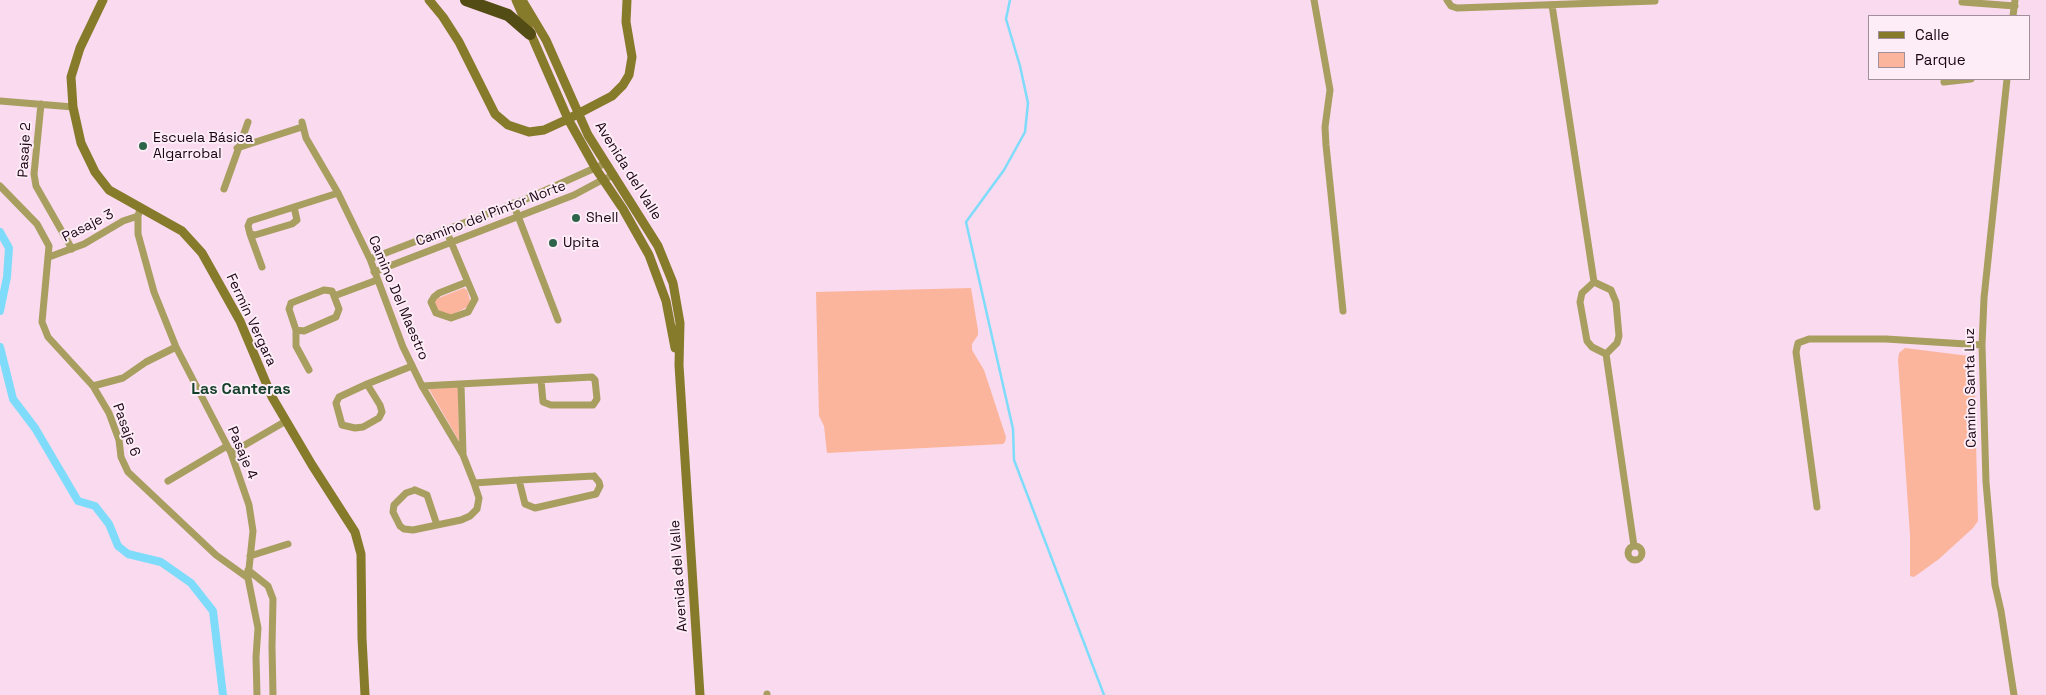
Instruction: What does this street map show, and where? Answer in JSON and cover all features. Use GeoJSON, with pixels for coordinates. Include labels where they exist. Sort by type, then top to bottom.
{"type":"FeatureCollection","features":[{"type":"Feature","properties":{"kind":"highway"},"geometry":{"type":"LineString","coordinates":[[466,0],[508,14],[530,34]]}},
{"type":"Feature","properties":{"kind":"street","name":"Fermín Vergara"},"geometry":{"type":"LineString","coordinates":[[104,0],[73,67],[71,86],[72,107],[81,143],[95,172],[109,190],[139,212],[182,231],[202,253],[240,321],[266,385],[312,465],[353,527],[359,541],[365,695]]}},
{"type":"Feature","properties":{"kind":"street"},"geometry":{"type":"LineString","coordinates":[[429,0],[451,29],[488,102],[503,122],[517,129],[536,132],[568,119],[616,92],[629,74],[632,57],[626,22],[627,0]]}},
{"type":"Feature","properties":{"kind":"street","name":"Avenida del Valle"},"geometry":{"type":"LineString","coordinates":[[516,0],[568,119],[602,180],[634,228],[654,267],[669,314],[679,365]]}},
{"type":"Feature","properties":{"kind":"street","name":"Avenida del Valle"},"geometry":{"type":"LineString","coordinates":[[522,0],[546,40],[588,134],[658,246],[669,270],[679,309],[679,365],[700,695]]}},
{"type":"Feature","properties":{"kind":"street"},"geometry":{"type":"LineString","coordinates":[[1314,0],[1330,90],[1326,145],[1342,311]]}},
{"type":"Feature","properties":{"kind":"street"},"geometry":{"type":"LineString","coordinates":[[1447,0],[1451,6],[1457,8],[1655,1]]}},
{"type":"Feature","properties":{"kind":"street"},"geometry":{"type":"LineString","coordinates":[[1962,2],[2015,3]]}},
{"type":"Feature","properties":{"kind":"street"},"geometry":{"type":"LineString","coordinates":[[1552,5],[1594,282]]}},
{"type":"Feature","properties":{"kind":"street"},"geometry":{"type":"LineString","coordinates":[[1944,82],[1963,80]]}},
{"type":"Feature","properties":{"kind":"street","name":"Camino Santa Luz"},"geometry":{"type":"LineString","coordinates":[[2007,80],[1982,318],[1982,345],[1986,482],[1995,585],[2014,695]]}},
{"type":"Feature","properties":{"kind":"street"},"geometry":{"type":"LineString","coordinates":[[0,101],[72,107]]}},
{"type":"Feature","properties":{"kind":"street","name":"Pasaje 2"},"geometry":{"type":"LineString","coordinates":[[41,104],[34,174],[36,186],[72,249]]}},
{"type":"Feature","properties":{"kind":"street"},"geometry":{"type":"LineString","coordinates":[[224,188],[248,122]]}},
{"type":"Feature","properties":{"kind":"street","name":"Camino Del Maestro"},"geometry":{"type":"LineString","coordinates":[[237,148],[302,124],[306,138],[338,193],[370,259],[412,366],[463,455],[474,483],[479,498],[477,509],[470,516],[461,520],[437,525],[413,530],[404,529],[393,512],[394,505],[406,494],[415,490],[422,491],[427,495],[437,525]]}},
{"type":"Feature","properties":{"kind":"street","name":"Camino del Pintor Norte"},"geometry":{"type":"LineString","coordinates":[[370,259],[514,203],[596,169],[606,163]]}},
{"type":"Feature","properties":{"kind":"street","name":"Camino del Pintor Norte"},"geometry":{"type":"LineString","coordinates":[[374,272],[574,195],[602,180],[614,176]]}},
{"type":"Feature","properties":{"kind":"street","name":"Pasaje 6"},"geometry":{"type":"LineString","coordinates":[[0,186],[36,224],[49,246],[42,322],[48,337],[93,386],[109,413],[119,440],[121,457],[128,472],[216,554],[248,578]]}},
{"type":"Feature","properties":{"kind":"street"},"geometry":{"type":"LineString","coordinates":[[262,267],[250,234],[248,226],[250,221],[338,193]]}},
{"type":"Feature","properties":{"kind":"street"},"geometry":{"type":"LineString","coordinates":[[514,203],[558,320]]}},
{"type":"Feature","properties":{"kind":"street"},"geometry":{"type":"LineString","coordinates":[[250,234],[255,236],[292,224],[296,220],[294,207]]}},
{"type":"Feature","properties":{"kind":"street","name":"Pasaje 3"},"geometry":{"type":"LineString","coordinates":[[49,257],[72,249],[139,212]]}},
{"type":"Feature","properties":{"kind":"street","name":"Pasaje 4"},"geometry":{"type":"LineString","coordinates":[[139,212],[140,246],[154,292],[176,347],[229,449],[249,505],[253,531],[248,578]]}},
{"type":"Feature","properties":{"kind":"street"},"geometry":{"type":"LineString","coordinates":[[446,230],[472,290],[474,299],[468,312],[451,318],[436,313],[431,302],[434,297],[439,293],[467,282]]}},
{"type":"Feature","properties":{"kind":"street"},"geometry":{"type":"LineString","coordinates":[[334,296],[377,280]]}},
{"type":"Feature","properties":{"kind":"street"},"geometry":{"type":"LineString","coordinates":[[1594,282],[1611,290],[1616,302],[1620,336],[1617,343],[1606,354]]}},
{"type":"Feature","properties":{"kind":"street"},"geometry":{"type":"LineString","coordinates":[[1594,282],[1584,290],[1580,299],[1585,330],[1589,344],[1606,354]]}},
{"type":"Feature","properties":{"kind":"street"},"geometry":{"type":"LineString","coordinates":[[296,330],[304,331],[336,317],[339,309],[332,291],[324,290],[291,303],[289,309],[296,330],[296,346],[309,370]]}},
{"type":"Feature","properties":{"kind":"street"},"geometry":{"type":"LineString","coordinates":[[1817,507],[1796,352],[1798,343],[1810,339],[1886,339],[1982,345]]}},
{"type":"Feature","properties":{"kind":"street"},"geometry":{"type":"LineString","coordinates":[[93,386],[123,378],[146,362],[176,347]]}},
{"type":"Feature","properties":{"kind":"street"},"geometry":{"type":"LineString","coordinates":[[1606,354],[1634,546]]}},
{"type":"Feature","properties":{"kind":"street"},"geometry":{"type":"LineString","coordinates":[[367,384],[380,405],[382,412],[379,418],[363,427],[355,428],[342,425],[336,403],[339,397],[367,384],[412,366]]}},
{"type":"Feature","properties":{"kind":"street"},"geometry":{"type":"LineString","coordinates":[[422,386],[592,377],[595,380],[597,399],[593,405],[551,405],[543,402],[541,380]]}},
{"type":"Feature","properties":{"kind":"street","name":"Camino Del Maestro"},"geometry":{"type":"LineString","coordinates":[[461,384],[463,455]]}},
{"type":"Feature","properties":{"kind":"street"},"geometry":{"type":"LineString","coordinates":[[168,481],[286,421]]}},
{"type":"Feature","properties":{"kind":"street"},"geometry":{"type":"LineString","coordinates":[[474,483],[519,480],[590,476],[597,478],[600,486],[599,491],[592,495],[535,508],[525,504],[519,480]]}},
{"type":"Feature","properties":{"kind":"street"},"geometry":{"type":"LineString","coordinates":[[250,556],[288,544]]}},
{"type":"Feature","properties":{"kind":"street"},"geometry":{"type":"LineString","coordinates":[[248,570],[268,586],[273,599],[273,695]]}},
{"type":"Feature","properties":{"kind":"street"},"geometry":{"type":"LineString","coordinates":[[248,578],[258,628],[256,656],[257,695]]}},
{"type":"Feature","properties":{"kind":"green space"},"geometry":{"type":"Polygon","coordinates":[[[464,288],[467,290],[470,300],[469,306],[452,315],[441,313],[433,304],[436,299],[464,288]]]}},
{"type":"Feature","properties":{"kind":"green space"},"geometry":{"type":"Polygon","coordinates":[[[971,288],[978,330],[978,335],[972,344],[972,350],[984,370],[1006,437],[1005,442],[1003,444],[827,453],[824,426],[819,416],[816,292],[971,288]]]}},
{"type":"Feature","properties":{"kind":"green space"},"geometry":{"type":"Polygon","coordinates":[[[1905,348],[1969,356],[1974,362],[1978,521],[1973,528],[1939,559],[1914,577],[1910,576],[1910,535],[1898,360],[1899,353],[1905,348]]]}},
{"type":"Feature","properties":{"kind":"green space"},"geometry":{"type":"Polygon","coordinates":[[[458,387],[459,441],[429,389],[458,387]]]}},
{"type":"Feature","properties":{"kind":"waterway"},"geometry":{"type":"LineString","coordinates":[[1010,0],[1006,19],[1020,66],[1028,103],[1025,132],[1004,170],[966,222],[1013,429],[1014,460],[1104,695]]}},
{"type":"Feature","properties":{"kind":"waterway"},"geometry":{"type":"LineString","coordinates":[[0,232],[9,248],[7,277],[0,311]]}},
{"type":"Feature","properties":{"kind":"waterway"},"geometry":{"type":"LineString","coordinates":[[0,347],[13,399],[35,428],[78,501],[95,506],[109,524],[118,546],[128,554],[161,562],[191,583],[213,611],[223,695]]}},
{"type":"Feature","properties":{"kind":"place","name":"Escuela Básica Algarrobal"},"geometry":{"type":"Point","coordinates":[143,146]}},
{"type":"Feature","properties":{"kind":"place","name":"Shell"},"geometry":{"type":"Point","coordinates":[576,218]}},
{"type":"Feature","properties":{"kind":"place","name":"Upita"},"geometry":{"type":"Point","coordinates":[553,243]}},
{"type":"Feature","properties":{"kind":"district","name":"Las Canteras"},"geometry":{"type":"Point","coordinates":[241,390]}}]}
